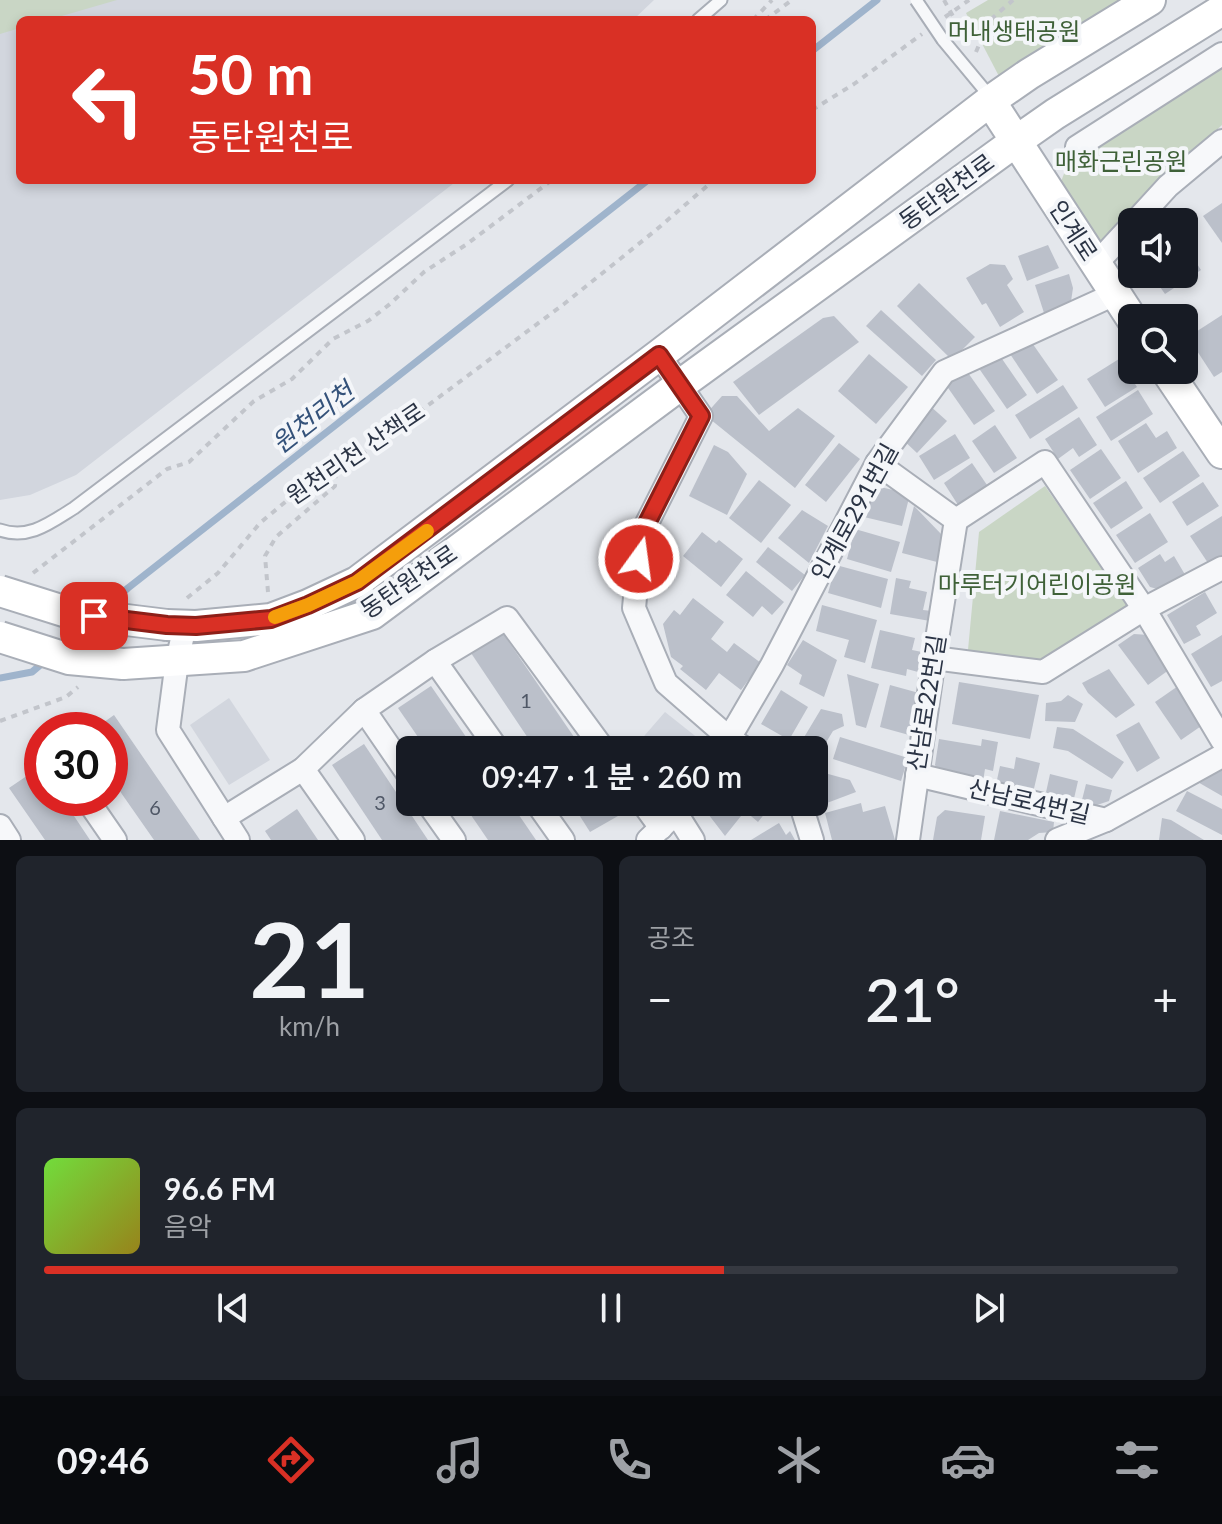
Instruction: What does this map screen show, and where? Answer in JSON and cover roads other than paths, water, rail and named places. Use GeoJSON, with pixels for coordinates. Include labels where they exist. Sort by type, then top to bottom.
{"type":"FeatureCollection","features":[{"type":"Feature","properties":{"kind":"main road","name":"동탄원천로"},"geometry":{"type":"LineString","coordinates":[[12,586],[70,613],[178,617],[196,626],[271,619],[357,582],[990,101],[1150,0]]}},
{"type":"Feature","properties":{"kind":"main road","name":"동탄원천로"},"geometry":{"type":"LineString","coordinates":[[0,637],[69,659],[123,664],[177,661],[244,656],[372,614],[1015,142],[1222,10]]}},
{"type":"Feature","properties":{"kind":"main road","name":"인계로"},"geometry":{"type":"LineString","coordinates":[[990,101],[1122,304]]}},
{"type":"Feature","properties":{"kind":"main road"},"geometry":{"type":"LineString","coordinates":[[1175,384],[1222,453]]}},
{"type":"Feature","properties":{"kind":"street"},"geometry":{"type":"LineString","coordinates":[[1077,147],[1222,54]]}},
{"type":"Feature","properties":{"kind":"street"},"geometry":{"type":"LineString","coordinates":[[1148,208],[1168,186],[1222,141]]}},
{"type":"Feature","properties":{"kind":"street"},"geometry":{"type":"LineString","coordinates":[[1096,264],[1118,241]]}},
{"type":"Feature","properties":{"kind":"street","name":"인계로291번길"},"geometry":{"type":"LineString","coordinates":[[737,736],[877,463],[944,372],[1115,294]]}},
{"type":"Feature","properties":{"kind":"street"},"geometry":{"type":"LineString","coordinates":[[659,355],[701,416],[641,535],[634,608],[666,683],[722,736]]}},
{"type":"Feature","properties":{"kind":"street"},"geometry":{"type":"LineString","coordinates":[[877,463],[956,520],[1045,462],[1144,609],[1222,740]]}},
{"type":"Feature","properties":{"kind":"street","name":"산남로22번길"},"geometry":{"type":"LineString","coordinates":[[908,840],[956,520]]}},
{"type":"Feature","properties":{"kind":"street"},"geometry":{"type":"LineString","coordinates":[[934,658],[1043,672],[1144,609],[1222,568]]}},
{"type":"Feature","properties":{"kind":"street"},"geometry":{"type":"LineString","coordinates":[[178,617],[177,661],[168,730],[238,840]]}},
{"type":"Feature","properties":{"kind":"street"},"geometry":{"type":"LineString","coordinates":[[224,818],[303,769],[364,710],[435,661],[507,618],[594,736]]}},
{"type":"Feature","properties":{"kind":"street"},"geometry":{"type":"LineString","coordinates":[[435,661],[488,736]]}},
{"type":"Feature","properties":{"kind":"street"},"geometry":{"type":"LineString","coordinates":[[364,710],[396,757]]}},
{"type":"Feature","properties":{"kind":"street","name":"산남로4번길"},"geometry":{"type":"LineString","coordinates":[[917,775],[1106,820],[1222,756]]}},
{"type":"Feature","properties":{"kind":"street"},"geometry":{"type":"LineString","coordinates":[[303,769],[353,840]]}},
{"type":"Feature","properties":{"kind":"street"},"geometry":{"type":"LineString","coordinates":[[98,816],[115,840]]}},
{"type":"Feature","properties":{"kind":"street"},"geometry":{"type":"LineString","coordinates":[[437,816],[454,840]]}},
{"type":"Feature","properties":{"kind":"street"},"geometry":{"type":"LineString","coordinates":[[546,816],[563,840]]}},
{"type":"Feature","properties":{"kind":"street"},"geometry":{"type":"LineString","coordinates":[[804,816],[812,840]]}},
{"type":"Feature","properties":{"kind":"street"},"geometry":{"type":"LineString","coordinates":[[1057,840],[1106,820]]}},
{"type":"Feature","properties":{"kind":"street"},"geometry":{"type":"LineString","coordinates":[[667,821],[693,840]]}},
{"type":"Feature","properties":{"kind":"street"},"geometry":{"type":"LineString","coordinates":[[0,826],[9,840]]}},
{"type":"Feature","properties":{"kind":"lane"},"geometry":{"type":"LineString","coordinates":[[703,16],[721,0]]}},
{"type":"Feature","properties":{"kind":"lane"},"geometry":{"type":"LineString","coordinates":[[916,0],[990,101]]}},
{"type":"Feature","properties":{"kind":"lane"},"geometry":{"type":"LineString","coordinates":[[0,530],[37,531],[74,508],[503,184]]}},
{"type":"Feature","properties":{"kind":"waterway","name":"원천리천"},"geometry":{"type":"LineString","coordinates":[[816,48],[877,0]]}},
{"type":"Feature","properties":{"kind":"waterway","name":"원천리천"},"geometry":{"type":"LineString","coordinates":[[105,608],[643,184]]}},
{"type":"Feature","properties":{"kind":"waterway","name":"원천리천"},"geometry":{"type":"LineString","coordinates":[[60,647],[87,624]]}},
{"type":"Feature","properties":{"kind":"waterway","name":"원천리천"},"geometry":{"type":"LineString","coordinates":[[0,678],[32,672],[45,661]]}},
{"type":"Feature","properties":{"kind":"park label","name":"머내생태공원"},"geometry":{"type":"Point","coordinates":[1014,32]}},
{"type":"Feature","properties":{"kind":"park label","name":"매화근린공원"},"geometry":{"type":"Point","coordinates":[1121,162]}},
{"type":"Feature","properties":{"kind":"park label","name":"마루터기어린이공원"},"geometry":{"type":"Point","coordinates":[1037,585]}}]}
